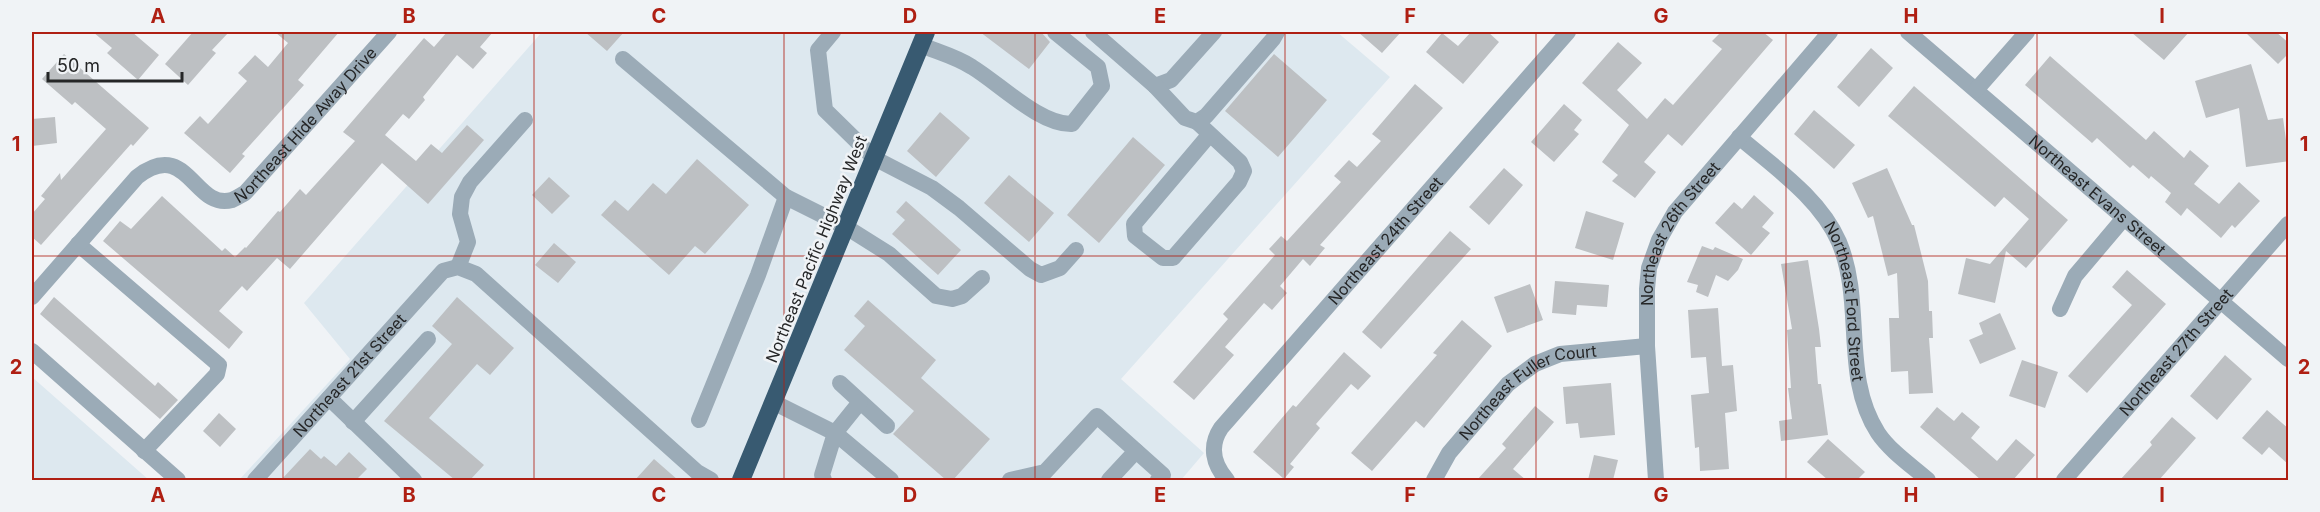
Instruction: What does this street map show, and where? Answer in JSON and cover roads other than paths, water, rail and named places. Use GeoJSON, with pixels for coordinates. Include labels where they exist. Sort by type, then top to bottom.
{"type":"FeatureCollection","features":[{"type":"Feature","properties":{"kind":"highway","name":"Northeast Pacific Highway West"},"geometry":{"type":"LineString","coordinates":[[741,480],[923,38]]}},
{"type":"Feature","properties":{"kind":"street","name":"Northeast Hide Away Drive"},"geometry":{"type":"LineString","coordinates":[[32,297],[137,177],[147,169],[159,164],[168,164],[208,194],[222,200],[233,200],[245,193],[389,32]]}},
{"type":"Feature","properties":{"kind":"street"},"geometry":{"type":"LineString","coordinates":[[833,32],[818,50],[825,110],[874,158],[932,188],[959,207],[1030,269],[1041,275],[1060,268],[1076,250]]}},
{"type":"Feature","properties":{"kind":"street"},"geometry":{"type":"LineString","coordinates":[[923,38],[971,66],[1041,115],[1062,124],[1072,124],[1102,86],[1098,67],[1055,32]]}},
{"type":"Feature","properties":{"kind":"street"},"geometry":{"type":"LineString","coordinates":[[1093,32],[1155,86],[1185,118],[1197,122],[1240,162],[1244,171],[1239,182],[1173,258],[1163,258],[1136,236],[1134,224],[1210,135]]}},
{"type":"Feature","properties":{"kind":"street"},"geometry":{"type":"LineString","coordinates":[[1155,86],[1171,80],[1214,32]]}},
{"type":"Feature","properties":{"kind":"street"},"geometry":{"type":"LineString","coordinates":[[1197,122],[1206,117],[1273,39],[1276,32]]}},
{"type":"Feature","properties":{"kind":"street","name":"Northeast 24th Street"},"geometry":{"type":"LineString","coordinates":[[1227,480],[1216,466],[1213,453],[1214,438],[1221,428],[1568,32]]}},
{"type":"Feature","properties":{"kind":"street","name":"Northeast 26th Street"},"geometry":{"type":"LineString","coordinates":[[1656,480],[1647,346],[1647,289],[1649,268],[1659,240],[1675,212],[1830,32]]}},
{"type":"Feature","properties":{"kind":"street","name":"Northeast Evans Street"},"geometry":{"type":"LineString","coordinates":[[1908,32],[2289,359]]}},
{"type":"Feature","properties":{"kind":"street"},"geometry":{"type":"LineString","coordinates":[[1976,90],[2027,32]]}},
{"type":"Feature","properties":{"kind":"street"},"geometry":{"type":"LineString","coordinates":[[623,59],[786,197],[846,227],[889,254],[936,296],[943,299],[962,296],[982,278]]}},
{"type":"Feature","properties":{"kind":"street"},"geometry":{"type":"LineString","coordinates":[[525,120],[470,182],[462,197],[460,214],[468,242],[451,269],[476,274],[697,472],[711,480]]}},
{"type":"Feature","properties":{"kind":"street","name":"Northeast Ford Street"},"geometry":{"type":"LineString","coordinates":[[1739,136],[1804,195],[1819,211],[1838,240],[1848,268],[1858,386],[1864,408],[1879,435],[1928,480]]}},
{"type":"Feature","properties":{"kind":"street"},"geometry":{"type":"LineString","coordinates":[[699,420],[758,275],[786,197]]}},
{"type":"Feature","properties":{"kind":"street"},"geometry":{"type":"LineString","coordinates":[[2060,309],[2075,276],[2124,218]]}},
{"type":"Feature","properties":{"kind":"street","name":"Northeast 27th Street"},"geometry":{"type":"LineString","coordinates":[[2064,480],[2289,224]]}},
{"type":"Feature","properties":{"kind":"street"},"geometry":{"type":"LineString","coordinates":[[78,244],[219,365],[217,374],[144,451]]}},
{"type":"Feature","properties":{"kind":"street","name":"Northeast 21st Street"},"geometry":{"type":"LineString","coordinates":[[255,480],[451,269]]}},
{"type":"Feature","properties":{"kind":"street"},"geometry":{"type":"LineString","coordinates":[[353,422],[428,339]]}},
{"type":"Feature","properties":{"kind":"street","name":"Northeast Fuller Court"},"geometry":{"type":"LineString","coordinates":[[1434,480],[1449,453],[1508,384],[1535,364],[1560,354],[1647,346]]}},
{"type":"Feature","properties":{"kind":"street"},"geometry":{"type":"LineString","coordinates":[[32,351],[178,480]]}},
{"type":"Feature","properties":{"kind":"street"},"geometry":{"type":"LineString","coordinates":[[840,383],[887,426]]}},
{"type":"Feature","properties":{"kind":"street"},"geometry":{"type":"LineString","coordinates":[[329,398],[414,480]]}},
{"type":"Feature","properties":{"kind":"street"},"geometry":{"type":"LineString","coordinates":[[773,402],[835,433],[891,480]]}},
{"type":"Feature","properties":{"kind":"street"},"geometry":{"type":"LineString","coordinates":[[824,480],[822,475],[835,433],[860,402]]}},
{"type":"Feature","properties":{"kind":"street"},"geometry":{"type":"LineString","coordinates":[[1010,480],[1050,476],[1097,416],[1163,475],[1158,480]]}},
{"type":"Feature","properties":{"kind":"street"},"geometry":{"type":"LineString","coordinates":[[1109,480],[1136,451]]}}]}
